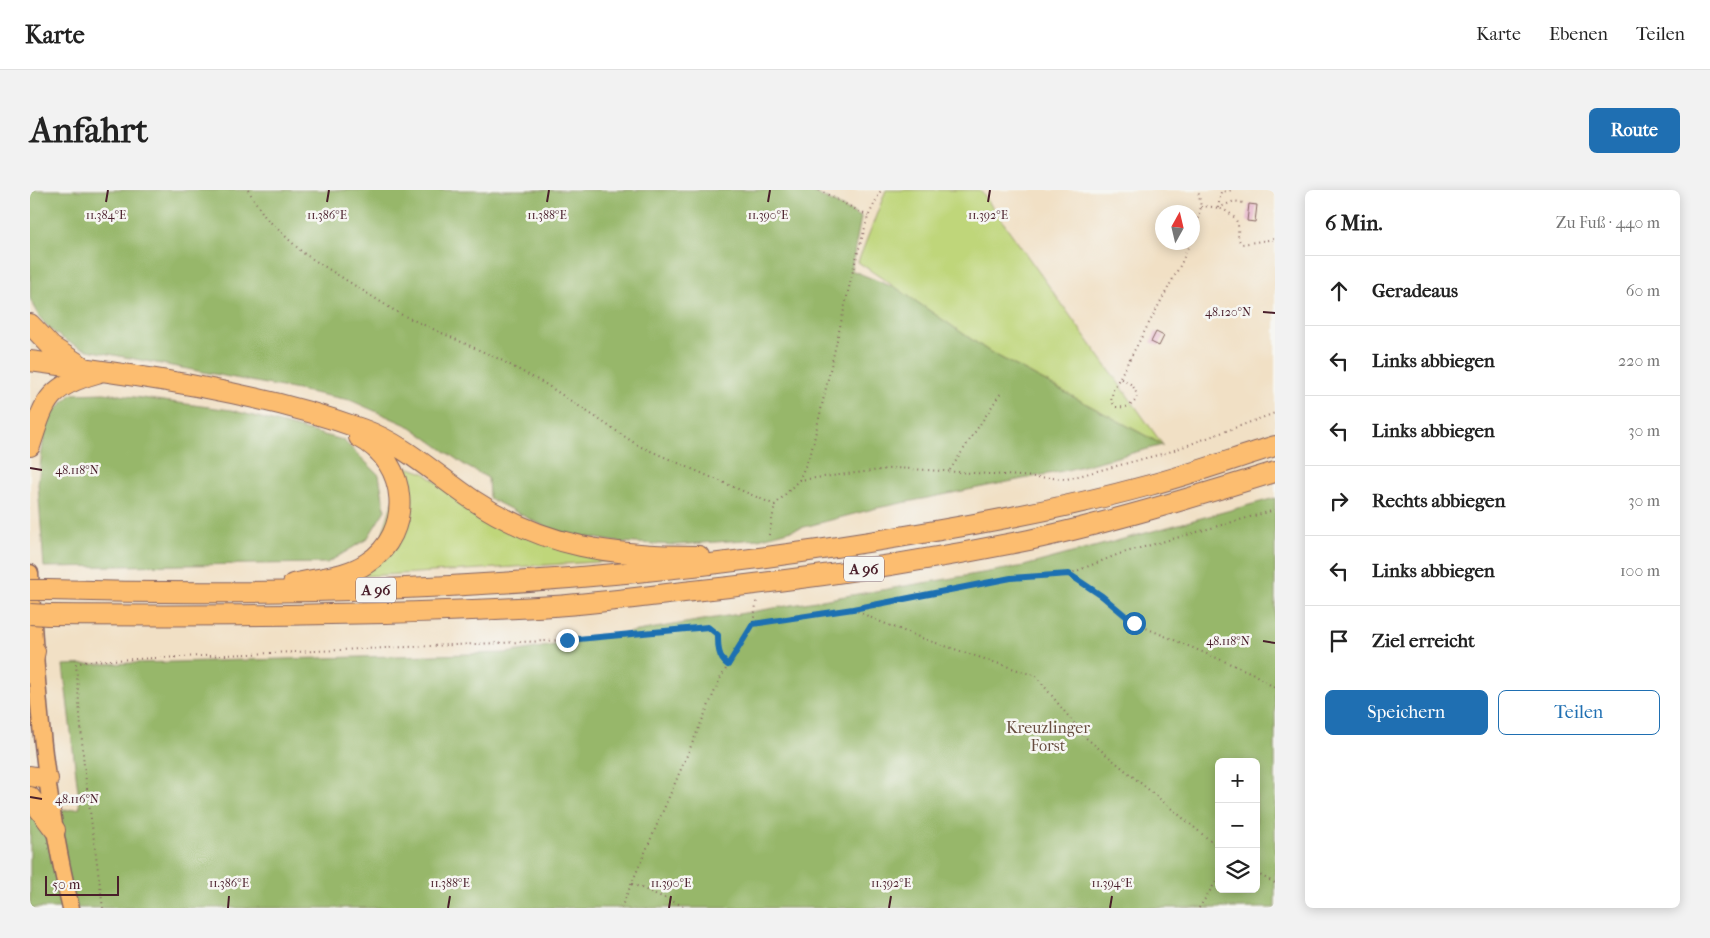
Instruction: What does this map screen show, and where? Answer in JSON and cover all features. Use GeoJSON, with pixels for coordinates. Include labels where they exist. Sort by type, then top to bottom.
{"type":"FeatureCollection","features":[{"type":"Feature","properties":{"kind":"highway"},"geometry":{"type":"LineString","coordinates":[[30,324],[52,347],[95,370]]}},
{"type":"Feature","properties":{"kind":"highway"},"geometry":{"type":"LineString","coordinates":[[30,361],[240,394],[363,429],[383,438],[420,461],[496,514],[547,538],[568,544],[595,550],[634,554],[791,555]]}},
{"type":"Feature","properties":{"kind":"highway"},"geometry":{"type":"LineString","coordinates":[[30,446],[41,411],[52,394],[74,379],[95,370]]}},
{"type":"Feature","properties":{"kind":"highway"},"geometry":{"type":"LineString","coordinates":[[253,593],[350,572],[375,558],[389,542],[395,530],[400,493],[392,469],[386,460],[366,440],[317,416]]}},
{"type":"Feature","properties":{"kind":"highway","name":"A 96"},"geometry":{"type":"LineString","coordinates":[[39,590],[161,594],[379,590],[558,581],[720,565],[791,555],[1025,515],[1151,485],[1275,446]]}},
{"type":"Feature","properties":{"kind":"highway","name":"A 96"},"geometry":{"type":"LineString","coordinates":[[40,614],[258,616],[372,614],[557,606],[779,582],[922,560],[1031,539],[1163,507],[1275,472]]}},
{"type":"Feature","properties":{"kind":"highway"},"geometry":{"type":"LineString","coordinates":[[30,673],[34,651]]}},
{"type":"Feature","properties":{"kind":"highway"},"geometry":{"type":"LineString","coordinates":[[30,797],[55,830]]}},
{"type":"Feature","properties":{"kind":"main road"},"geometry":{"type":"LineString","coordinates":[[30,572],[38,771],[55,830],[71,908]]}},
{"type":"Feature","properties":{"kind":"path"},"geometry":{"type":"LineString","coordinates":[[248,190],[265,217],[303,254],[400,314],[507,363],[596,416],[639,446],[775,505]]}},
{"type":"Feature","properties":{"kind":"path"},"geometry":{"type":"LineString","coordinates":[[819,190],[868,217]]}},
{"type":"Feature","properties":{"kind":"path"},"geometry":{"type":"LineString","coordinates":[[769,535],[775,505],[799,480],[810,453],[854,266],[868,217],[881,190]]}},
{"type":"Feature","properties":{"kind":"path"},"geometry":{"type":"LineString","coordinates":[[1198,190],[1202,207],[1200,213]]}},
{"type":"Feature","properties":{"kind":"path"},"geometry":{"type":"LineString","coordinates":[[1218,208],[1221,192],[1233,190]]}},
{"type":"Feature","properties":{"kind":"path"},"geometry":{"type":"LineString","coordinates":[[1202,207],[1218,208],[1234,201],[1244,203]]}},
{"type":"Feature","properties":{"kind":"path"},"geometry":{"type":"LineString","coordinates":[[1218,208],[1236,222],[1239,241],[1242,244],[1275,238]]}},
{"type":"Feature","properties":{"kind":"path"},"geometry":{"type":"LineString","coordinates":[[1121,379],[1129,382],[1136,390],[1137,398],[1133,404],[1125,408],[1116,407],[1111,401],[1113,390],[1121,379],[1186,250]]}},
{"type":"Feature","properties":{"kind":"path"},"geometry":{"type":"LineString","coordinates":[[950,470],[1000,394]]}},
{"type":"Feature","properties":{"kind":"path"},"geometry":{"type":"LineString","coordinates":[[799,480],[896,468],[1067,479],[1169,452],[1275,413]]}},
{"type":"Feature","properties":{"kind":"path"},"geometry":{"type":"LineString","coordinates":[[753,624],[853,609],[1011,578],[1069,574],[1119,554],[1275,510]]}},
{"type":"Feature","properties":{"kind":"path"},"geometry":{"type":"LineString","coordinates":[[1069,574],[1102,596],[1134,623],[1252,673],[1275,688]]}},
{"type":"Feature","properties":{"kind":"path"},"geometry":{"type":"LineString","coordinates":[[622,908],[728,665],[753,624],[757,599]]}},
{"type":"Feature","properties":{"kind":"path"},"geometry":{"type":"LineString","coordinates":[[853,609],[924,638],[1036,676],[1085,737],[1215,845]]}},
{"type":"Feature","properties":{"kind":"path"},"geometry":{"type":"LineString","coordinates":[[103,908],[84,766],[76,664],[99,660],[567,640],[708,627],[718,635],[719,652],[722,661],[728,665]]}},
{"type":"Feature","properties":{"kind":"path"},"geometry":{"type":"LineString","coordinates":[[1260,875],[1275,884]]}},
{"type":"Feature","properties":{"kind":"path"},"geometry":{"type":"LineString","coordinates":[[1199,908],[1215,883]]}},
{"type":"Feature","properties":{"kind":"path"},"geometry":{"type":"LineString","coordinates":[[632,884],[688,908]]}},
{"type":"Feature","properties":{"kind":"green space"},"geometry":{"type":"Polygon","coordinates":[[[30,190],[809,190],[861,217],[851,270],[898,289],[990,352],[1163,445],[1063,471],[877,508],[758,539],[675,545],[617,542],[553,531],[489,498],[488,478],[466,466],[411,427],[350,400],[88,350],[60,337],[39,317],[30,298],[30,190]]]}},
{"type":"Feature","properties":{"kind":"green space"},"geometry":{"type":"Polygon","coordinates":[[[886,190],[980,190],[1163,445],[990,352],[858,262],[886,190]]]}},
{"type":"Feature","properties":{"kind":"green space"},"geometry":{"type":"Polygon","coordinates":[[[104,393],[231,410],[343,440],[379,475],[385,510],[367,539],[327,563],[44,567],[38,484],[46,419],[72,394],[104,393]]]}},
{"type":"Feature","properties":{"kind":"green space"},"geometry":{"type":"Polygon","coordinates":[[[407,467],[424,473],[473,509],[628,560],[351,577],[372,568],[402,471],[407,467]]]}},
{"type":"Feature","properties":{"kind":"green space","name":"Kreuzlinger Forst"},"geometry":{"type":"Polygon","coordinates":[[[1275,498],[1275,908],[30,908],[30,809],[36,815],[80,808],[63,665],[507,653],[1024,566],[1275,498]]]}},
{"type":"Feature","properties":{"kind":"building"},"geometry":{"type":"Polygon","coordinates":[[[1249,204],[1257,205],[1255,222],[1247,221],[1249,204]]]}},
{"type":"Feature","properties":{"kind":"building"},"geometry":{"type":"Polygon","coordinates":[[[1156,332],[1164,336],[1159,346],[1151,342],[1156,332]]]}},
{"type":"Feature","properties":{"kind":"route"},"geometry":{"type":"LineString","coordinates":[[567,640],[708,627],[718,635],[719,652],[722,661],[728,665],[753,624],[853,609],[1011,578],[1069,574],[1102,596],[1134,623]]}}]}
